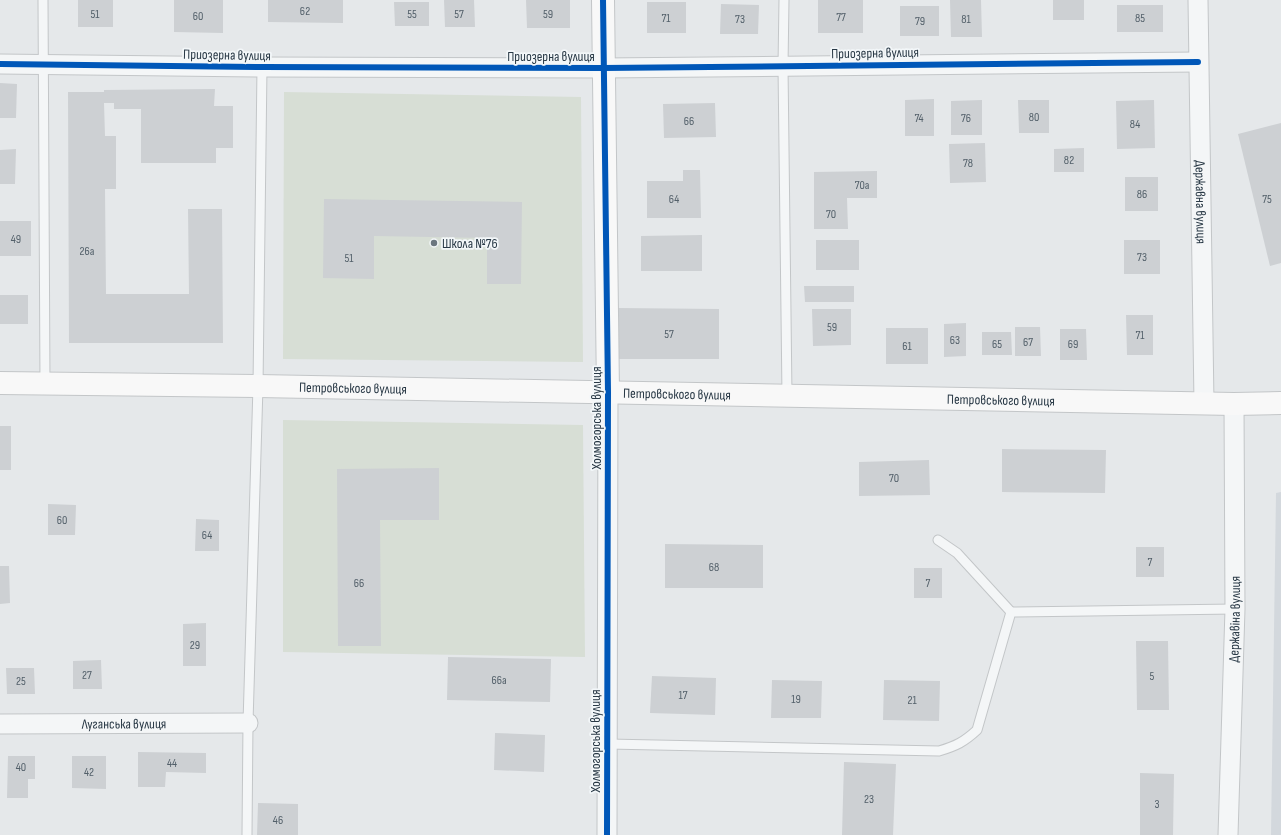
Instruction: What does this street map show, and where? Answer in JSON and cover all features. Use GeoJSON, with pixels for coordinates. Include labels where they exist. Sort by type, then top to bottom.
{"type":"FeatureCollection","features":[{"type":"Feature","properties":{"kind":"main road","name":"Холмогорська вулиця"},"geometry":{"type":"LineString","coordinates":[[603,0],[608,392]]}},
{"type":"Feature","properties":{"kind":"main road","name":"Петровського вулиця"},"geometry":{"type":"LineString","coordinates":[[0,384],[258,386],[1234,404],[1281,403]]}},
{"type":"Feature","properties":{"kind":"street","name":"Державна вулиця"},"geometry":{"type":"LineString","coordinates":[[1198,0],[1204,403]]}},
{"type":"Feature","properties":{"kind":"street","name":"Приозерна вулиця"},"geometry":{"type":"LineString","coordinates":[[0,64],[262,67],[604,68],[1198,62]]}},
{"type":"Feature","properties":{"kind":"street","name":"Холмогорська вулиця"},"geometry":{"type":"LineString","coordinates":[[607,835],[608,392]]}},
{"type":"Feature","properties":{"kind":"street","name":"Державіна вулиця"},"geometry":{"type":"LineString","coordinates":[[1228,835],[1235,609],[1234,404]]}},
{"type":"Feature","properties":{"kind":"street","name":"Луганська вулиця"},"geometry":{"type":"LineString","coordinates":[[0,724],[248,723]]}},
{"type":"Feature","properties":{"kind":"lane"},"geometry":{"type":"LineString","coordinates":[[43,0],[45,384]]}},
{"type":"Feature","properties":{"kind":"lane"},"geometry":{"type":"LineString","coordinates":[[784,0],[783,66],[787,396]]}},
{"type":"Feature","properties":{"kind":"lane"},"geometry":{"type":"LineString","coordinates":[[247,835],[248,723],[258,386],[262,67]]}},
{"type":"Feature","properties":{"kind":"lane"},"geometry":{"type":"LineString","coordinates":[[938,540],[957,553],[1011,612],[1235,609]]}},
{"type":"Feature","properties":{"kind":"lane"},"geometry":{"type":"LineString","coordinates":[[608,744],[939,751],[954,747],[966,740],[977,730],[1011,612]]}},
{"type":"Feature","properties":{"kind":"shaded area"},"geometry":{"type":"Polygon","coordinates":[[[284,92],[581,97],[583,362],[283,359],[284,92]]]}},
{"type":"Feature","properties":{"kind":"shaded area"},"geometry":{"type":"Polygon","coordinates":[[[283,420],[583,425],[585,657],[283,652],[283,420]]]}},
{"type":"Feature","properties":{"kind":"shaded area"},"geometry":{"type":"Polygon","coordinates":[[[1281,492],[1281,835],[1271,835],[1276,493],[1281,492]]]}},
{"type":"Feature","properties":{"kind":"building"},"geometry":{"type":"Polygon","coordinates":[[[78,0],[113,0],[113,27],[78,27],[78,0]]]}},
{"type":"Feature","properties":{"kind":"building"},"geometry":{"type":"Polygon","coordinates":[[[174,0],[223,0],[223,33],[174,32],[174,0]]]}},
{"type":"Feature","properties":{"kind":"building"},"geometry":{"type":"Polygon","coordinates":[[[268,0],[343,0],[343,23],[268,22],[268,0]]]}},
{"type":"Feature","properties":{"kind":"building"},"geometry":{"type":"Polygon","coordinates":[[[444,0],[474,0],[475,27],[445,27],[444,0]]]}},
{"type":"Feature","properties":{"kind":"building"},"geometry":{"type":"Polygon","coordinates":[[[526,0],[570,0],[570,28],[527,28],[526,0]]]}},
{"type":"Feature","properties":{"kind":"building"},"geometry":{"type":"Polygon","coordinates":[[[818,0],[863,0],[863,33],[818,33],[818,0]]]}},
{"type":"Feature","properties":{"kind":"building"},"geometry":{"type":"Polygon","coordinates":[[[950,0],[981,0],[982,37],[951,37],[950,0]]]}},
{"type":"Feature","properties":{"kind":"building"},"geometry":{"type":"Polygon","coordinates":[[[1053,0],[1084,0],[1084,20],[1053,20],[1053,0]]]}},
{"type":"Feature","properties":{"kind":"building"},"geometry":{"type":"Polygon","coordinates":[[[394,2],[429,2],[429,26],[395,26],[394,2]]]}},
{"type":"Feature","properties":{"kind":"building"},"geometry":{"type":"Polygon","coordinates":[[[647,2],[686,2],[686,33],[647,33],[647,2]]]}},
{"type":"Feature","properties":{"kind":"building"},"geometry":{"type":"Polygon","coordinates":[[[721,4],[759,5],[758,34],[720,34],[721,4]]]}},
{"type":"Feature","properties":{"kind":"building"},"geometry":{"type":"Polygon","coordinates":[[[1117,5],[1163,5],[1163,32],[1117,32],[1117,5]]]}},
{"type":"Feature","properties":{"kind":"building"},"geometry":{"type":"Polygon","coordinates":[[[900,6],[939,6],[939,36],[900,36],[900,6]]]}},
{"type":"Feature","properties":{"kind":"building"},"geometry":{"type":"Polygon","coordinates":[[[0,83],[17,84],[16,118],[0,118],[0,83]]]}},
{"type":"Feature","properties":{"kind":"building"},"geometry":{"type":"Polygon","coordinates":[[[215,89],[214,106],[233,106],[233,148],[216,148],[216,163],[141,163],[141,109],[114,109],[114,103],[104,103],[105,136],[116,136],[116,189],[105,189],[106,294],[189,294],[188,209],[222,209],[223,343],[69,343],[68,92],[104,92],[104,90],[215,89]]]}},
{"type":"Feature","properties":{"kind":"building"},"geometry":{"type":"Polygon","coordinates":[[[934,99],[934,136],[905,136],[905,100],[934,99]]]}},
{"type":"Feature","properties":{"kind":"building"},"geometry":{"type":"Polygon","coordinates":[[[982,100],[982,135],[951,135],[951,101],[982,100]]]}},
{"type":"Feature","properties":{"kind":"building"},"geometry":{"type":"Polygon","coordinates":[[[1018,100],[1049,100],[1049,133],[1019,133],[1018,100]]]}},
{"type":"Feature","properties":{"kind":"building"},"geometry":{"type":"Polygon","coordinates":[[[1154,100],[1155,148],[1117,149],[1116,101],[1154,100]]]}},
{"type":"Feature","properties":{"kind":"building"},"geometry":{"type":"Polygon","coordinates":[[[715,103],[716,137],[664,138],[663,104],[715,103]]]}},
{"type":"Feature","properties":{"kind":"building"},"geometry":{"type":"Polygon","coordinates":[[[1281,123],[1281,263],[1270,266],[1238,134],[1281,123]]]}},
{"type":"Feature","properties":{"kind":"building"},"geometry":{"type":"Polygon","coordinates":[[[985,143],[986,182],[950,183],[949,144],[985,143]]]}},
{"type":"Feature","properties":{"kind":"building"},"geometry":{"type":"Polygon","coordinates":[[[1084,148],[1084,172],[1054,172],[1054,149],[1084,148]]]}},
{"type":"Feature","properties":{"kind":"building"},"geometry":{"type":"Polygon","coordinates":[[[16,149],[15,184],[0,184],[0,150],[16,149]]]}},
{"type":"Feature","properties":{"kind":"building"},"geometry":{"type":"Polygon","coordinates":[[[683,170],[700,170],[701,218],[647,218],[647,181],[683,181],[683,170]]]}},
{"type":"Feature","properties":{"kind":"building"},"geometry":{"type":"Polygon","coordinates":[[[877,171],[877,198],[847,198],[848,229],[814,229],[814,172],[877,171]]]}},
{"type":"Feature","properties":{"kind":"building"},"geometry":{"type":"Polygon","coordinates":[[[1125,177],[1158,177],[1158,211],[1125,211],[1125,177]]]}},
{"type":"Feature","properties":{"kind":"building"},"geometry":{"type":"Polygon","coordinates":[[[324,199],[522,202],[521,284],[487,284],[487,238],[374,236],[374,279],[323,278],[324,199]]]}},
{"type":"Feature","properties":{"kind":"building"},"geometry":{"type":"Polygon","coordinates":[[[0,221],[31,221],[31,256],[0,256],[0,221]]]}},
{"type":"Feature","properties":{"kind":"building"},"geometry":{"type":"Polygon","coordinates":[[[702,235],[702,271],[641,271],[641,236],[702,235]]]}},
{"type":"Feature","properties":{"kind":"building"},"geometry":{"type":"Polygon","coordinates":[[[816,240],[859,240],[859,270],[816,270],[816,240]]]}},
{"type":"Feature","properties":{"kind":"building"},"geometry":{"type":"Polygon","coordinates":[[[1124,240],[1160,240],[1160,274],[1124,274],[1124,240]]]}},
{"type":"Feature","properties":{"kind":"building"},"geometry":{"type":"Polygon","coordinates":[[[804,286],[854,286],[854,302],[805,302],[804,286]]]}},
{"type":"Feature","properties":{"kind":"building"},"geometry":{"type":"Polygon","coordinates":[[[0,295],[28,295],[28,324],[0,324],[0,295]]]}},
{"type":"Feature","properties":{"kind":"building"},"geometry":{"type":"Polygon","coordinates":[[[618,308],[719,309],[719,359],[618,359],[618,308]]]}},
{"type":"Feature","properties":{"kind":"building"},"geometry":{"type":"Polygon","coordinates":[[[812,309],[851,309],[851,345],[813,346],[812,309]]]}},
{"type":"Feature","properties":{"kind":"building"},"geometry":{"type":"Polygon","coordinates":[[[1126,315],[1153,315],[1153,355],[1127,355],[1126,315]]]}},
{"type":"Feature","properties":{"kind":"building"},"geometry":{"type":"Polygon","coordinates":[[[966,323],[966,356],[944,357],[944,324],[966,323]]]}},
{"type":"Feature","properties":{"kind":"building"},"geometry":{"type":"Polygon","coordinates":[[[1015,327],[1040,327],[1041,356],[1015,356],[1015,327]]]}},
{"type":"Feature","properties":{"kind":"building"},"geometry":{"type":"Polygon","coordinates":[[[886,328],[928,328],[928,364],[886,364],[886,328]]]}},
{"type":"Feature","properties":{"kind":"building"},"geometry":{"type":"Polygon","coordinates":[[[1060,329],[1086,329],[1087,360],[1060,360],[1060,329]]]}},
{"type":"Feature","properties":{"kind":"building"},"geometry":{"type":"Polygon","coordinates":[[[982,332],[1011,332],[1012,355],[982,355],[982,332]]]}},
{"type":"Feature","properties":{"kind":"building"},"geometry":{"type":"Polygon","coordinates":[[[0,426],[11,426],[11,470],[0,470],[0,426]]]}},
{"type":"Feature","properties":{"kind":"building"},"geometry":{"type":"Polygon","coordinates":[[[1002,449],[1106,450],[1105,493],[1002,492],[1002,449]]]}},
{"type":"Feature","properties":{"kind":"building"},"geometry":{"type":"Polygon","coordinates":[[[929,460],[930,495],[859,496],[859,462],[929,460]]]}},
{"type":"Feature","properties":{"kind":"building"},"geometry":{"type":"Polygon","coordinates":[[[439,468],[439,520],[380,520],[381,646],[338,646],[337,469],[439,468]]]}},
{"type":"Feature","properties":{"kind":"building"},"geometry":{"type":"Polygon","coordinates":[[[48,504],[76,505],[75,535],[48,535],[48,504]]]}},
{"type":"Feature","properties":{"kind":"building"},"geometry":{"type":"Polygon","coordinates":[[[196,519],[219,520],[219,551],[195,551],[196,519]]]}},
{"type":"Feature","properties":{"kind":"building"},"geometry":{"type":"Polygon","coordinates":[[[665,544],[763,545],[763,588],[665,588],[665,544]]]}},
{"type":"Feature","properties":{"kind":"building"},"geometry":{"type":"Polygon","coordinates":[[[1136,547],[1164,547],[1164,577],[1136,577],[1136,547]]]}},
{"type":"Feature","properties":{"kind":"building"},"geometry":{"type":"Polygon","coordinates":[[[0,566],[9,566],[10,603],[0,604],[0,566]]]}},
{"type":"Feature","properties":{"kind":"building"},"geometry":{"type":"Polygon","coordinates":[[[914,568],[942,568],[942,598],[914,598],[914,568]]]}},
{"type":"Feature","properties":{"kind":"building"},"geometry":{"type":"Polygon","coordinates":[[[206,623],[206,666],[183,666],[183,624],[206,623]]]}},
{"type":"Feature","properties":{"kind":"building"},"geometry":{"type":"Polygon","coordinates":[[[1136,641],[1168,641],[1169,710],[1137,710],[1136,641]]]}},
{"type":"Feature","properties":{"kind":"building"},"geometry":{"type":"Polygon","coordinates":[[[448,657],[551,659],[550,702],[447,700],[448,657]]]}},
{"type":"Feature","properties":{"kind":"building"},"geometry":{"type":"Polygon","coordinates":[[[101,660],[102,689],[73,689],[73,661],[101,660]]]}},
{"type":"Feature","properties":{"kind":"building"},"geometry":{"type":"Polygon","coordinates":[[[6,668],[34,668],[35,694],[7,694],[6,668]]]}},
{"type":"Feature","properties":{"kind":"building"},"geometry":{"type":"Polygon","coordinates":[[[652,676],[716,678],[715,715],[650,713],[652,676]]]}},
{"type":"Feature","properties":{"kind":"building"},"geometry":{"type":"Polygon","coordinates":[[[772,680],[822,681],[821,718],[771,718],[772,680]]]}},
{"type":"Feature","properties":{"kind":"building"},"geometry":{"type":"Polygon","coordinates":[[[884,680],[940,681],[939,721],[883,720],[884,680]]]}},
{"type":"Feature","properties":{"kind":"building"},"geometry":{"type":"Polygon","coordinates":[[[495,733],[545,735],[544,772],[494,770],[495,733]]]}},
{"type":"Feature","properties":{"kind":"building"},"geometry":{"type":"Polygon","coordinates":[[[138,752],[206,753],[206,773],[166,772],[165,787],[138,787],[138,752]]]}},
{"type":"Feature","properties":{"kind":"building"},"geometry":{"type":"Polygon","coordinates":[[[8,756],[35,756],[35,779],[28,779],[28,798],[7,798],[8,756]]]}},
{"type":"Feature","properties":{"kind":"building"},"geometry":{"type":"Polygon","coordinates":[[[72,756],[106,756],[106,789],[72,788],[72,756]]]}},
{"type":"Feature","properties":{"kind":"building"},"geometry":{"type":"Polygon","coordinates":[[[844,762],[896,764],[893,835],[842,835],[844,762]]]}},
{"type":"Feature","properties":{"kind":"building"},"geometry":{"type":"Polygon","coordinates":[[[1140,773],[1174,774],[1173,835],[1140,835],[1140,773]]]}},
{"type":"Feature","properties":{"kind":"building"},"geometry":{"type":"Polygon","coordinates":[[[258,803],[298,804],[298,835],[257,835],[258,803]]]}},
{"type":"Feature","properties":{"kind":"cycle path"},"geometry":{"type":"LineString","coordinates":[[603,0],[608,392],[607,835]]}},
{"type":"Feature","properties":{"kind":"cycle path"},"geometry":{"type":"LineString","coordinates":[[0,64],[262,67],[603,68],[1198,62]]}},
{"type":"Feature","properties":{"kind":"place","name":"Школа №76"},"geometry":{"type":"Point","coordinates":[434,243]}}]}
